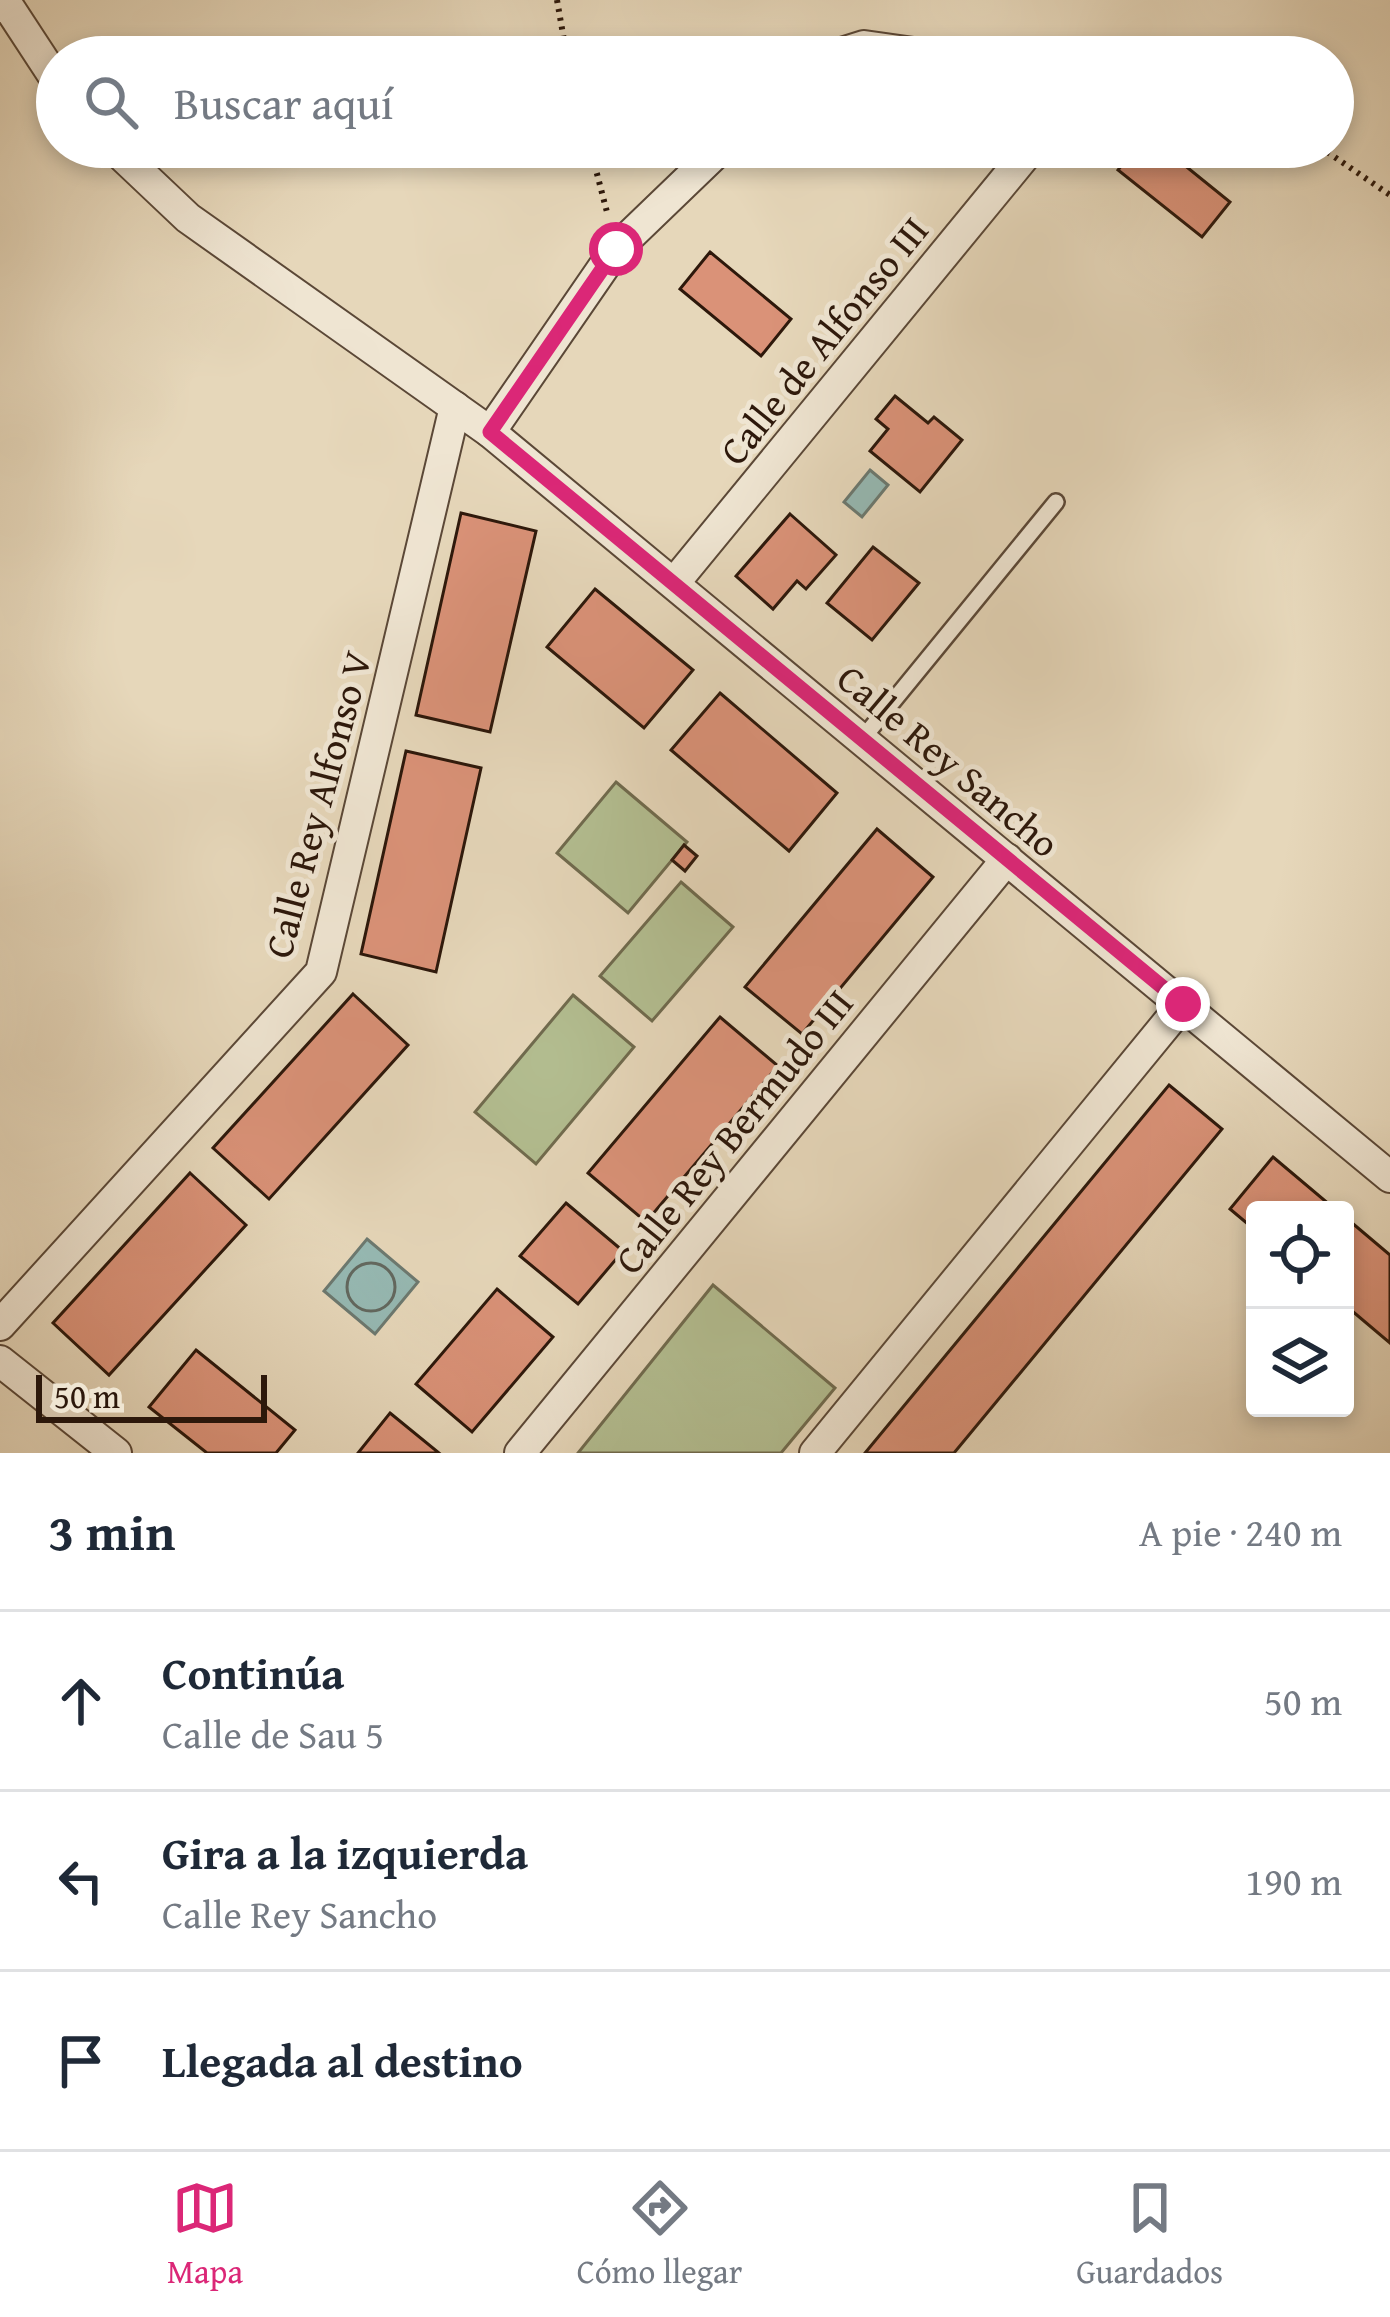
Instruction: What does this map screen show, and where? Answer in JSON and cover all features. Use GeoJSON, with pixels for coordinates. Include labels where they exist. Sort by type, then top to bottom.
{"type":"FeatureCollection","features":[{"type":"Feature","properties":{"kind":"street"},"geometry":{"type":"LineString","coordinates":[[4,0],[36,49]]}},
{"type":"Feature","properties":{"kind":"street","name":"Calle Rey Sancho"},"geometry":{"type":"LineString","coordinates":[[135,168],[188,218],[490,432],[1390,1177]]}},
{"type":"Feature","properties":{"kind":"street"},"geometry":{"type":"LineString","coordinates":[[490,432],[616,249],[700,168]]}},
{"type":"Feature","properties":{"kind":"street","name":"Calle de Alfonso III"},"geometry":{"type":"LineString","coordinates":[[675,582],[1015,168]]}},
{"type":"Feature","properties":{"kind":"street","name":"Calle Rey Alfonso V"},"geometry":{"type":"LineString","coordinates":[[0,1324],[321,972],[455,407]]}},
{"type":"Feature","properties":{"kind":"street","name":"Calle Rey Bermudo III"},"geometry":{"type":"LineString","coordinates":[[520,1453],[1007,859]]}},
{"type":"Feature","properties":{"kind":"street"},"geometry":{"type":"LineString","coordinates":[[815,1453],[1183,1004]]}},
{"type":"Feature","properties":{"kind":"street"},"geometry":{"type":"LineString","coordinates":[[0,1361],[116,1453]]}},
{"type":"Feature","properties":{"kind":"lane"},"geometry":{"type":"LineString","coordinates":[[863,739],[1056,502]]}},
{"type":"Feature","properties":{"kind":"path"},"geometry":{"type":"LineString","coordinates":[[557,0],[563,36]]}},
{"type":"Feature","properties":{"kind":"path"},"geometry":{"type":"LineString","coordinates":[[595,168],[616,249]]}},
{"type":"Feature","properties":{"kind":"path"},"geometry":{"type":"LineString","coordinates":[[1351,168],[1390,195]]}},
{"type":"Feature","properties":{"kind":"green space"},"geometry":{"type":"Polygon","coordinates":[[[616,782],[687,842],[628,913],[557,853],[616,782]]]}},
{"type":"Feature","properties":{"kind":"green space"},"geometry":{"type":"Polygon","coordinates":[[[681,882],[733,927],[652,1021],[600,976],[681,882]]]}},
{"type":"Feature","properties":{"kind":"green space"},"geometry":{"type":"Polygon","coordinates":[[[573,995],[634,1047],[536,1164],[475,1112],[573,995]]]}},
{"type":"Feature","properties":{"kind":"green space"},"geometry":{"type":"Polygon","coordinates":[[[713,1285],[835,1388],[781,1453],[578,1453],[713,1285]]]}},
{"type":"Feature","properties":{"kind":"water"},"geometry":{"type":"Polygon","coordinates":[[[870,470],[888,485],[862,517],[844,502],[870,470]]]}},
{"type":"Feature","properties":{"kind":"water"},"geometry":{"type":"Polygon","coordinates":[[[367,1239],[418,1282],[375,1334],[324,1291],[367,1239]]]}},
{"type":"Feature","properties":{"kind":"building"},"geometry":{"type":"Polygon","coordinates":[[[1188,168],[1230,202],[1202,237],[1118,170],[1188,168]]]}},
{"type":"Feature","properties":{"kind":"building"},"geometry":{"type":"Polygon","coordinates":[[[710,252],[791,319],[761,356],[680,289],[710,252]]]}},
{"type":"Feature","properties":{"kind":"building"},"geometry":{"type":"Polygon","coordinates":[[[895,396],[928,423],[934,417],[962,440],[920,492],[870,451],[888,429],[876,419],[895,396]]]}},
{"type":"Feature","properties":{"kind":"building"},"geometry":{"type":"Polygon","coordinates":[[[461,513],[536,531],[490,732],[416,715],[461,513]]]}},
{"type":"Feature","properties":{"kind":"building"},"geometry":{"type":"Polygon","coordinates":[[[790,514],[836,555],[806,589],[797,581],[773,609],[736,576],[790,514]]]}},
{"type":"Feature","properties":{"kind":"building"},"geometry":{"type":"Polygon","coordinates":[[[873,547],[919,583],[872,640],[827,603],[873,547]]]}},
{"type":"Feature","properties":{"kind":"building"},"geometry":{"type":"Polygon","coordinates":[[[595,589],[693,670],[644,728],[547,647],[595,589]]]}},
{"type":"Feature","properties":{"kind":"building"},"geometry":{"type":"Polygon","coordinates":[[[720,693],[837,793],[789,851],[671,750],[720,693]]]}},
{"type":"Feature","properties":{"kind":"building"},"geometry":{"type":"Polygon","coordinates":[[[406,751],[481,768],[436,972],[361,954],[406,751]]]}},
{"type":"Feature","properties":{"kind":"building"},"geometry":{"type":"Polygon","coordinates":[[[877,829],[933,877],[802,1034],[745,987],[877,829]]]}},
{"type":"Feature","properties":{"kind":"building"},"geometry":{"type":"Polygon","coordinates":[[[684,845],[697,856],[685,871],[672,860],[684,845]]]}},
{"type":"Feature","properties":{"kind":"building"},"geometry":{"type":"Polygon","coordinates":[[[353,994],[408,1045],[269,1199],[213,1148],[353,994]]]}},
{"type":"Feature","properties":{"kind":"building"},"geometry":{"type":"Polygon","coordinates":[[[720,1017],[778,1066],[646,1222],[588,1173],[720,1017]]]}},
{"type":"Feature","properties":{"kind":"building"},"geometry":{"type":"Polygon","coordinates":[[[1169,1085],[1222,1129],[954,1453],[865,1453],[1169,1085]]]}},
{"type":"Feature","properties":{"kind":"building"},"geometry":{"type":"Polygon","coordinates":[[[1273,1157],[1325,1201],[1246,1201],[1246,1222],[1230,1209],[1273,1157]]]}},
{"type":"Feature","properties":{"kind":"building"},"geometry":{"type":"Polygon","coordinates":[[[190,1173],[246,1225],[109,1375],[53,1323],[190,1173]]]}},
{"type":"Feature","properties":{"kind":"building"},"geometry":{"type":"Polygon","coordinates":[[[566,1203],[623,1251],[578,1304],[520,1256],[566,1203]]]}},
{"type":"Feature","properties":{"kind":"building"},"geometry":{"type":"Polygon","coordinates":[[[1354,1225],[1390,1255],[1390,1343],[1354,1313],[1354,1225]]]}},
{"type":"Feature","properties":{"kind":"building"},"geometry":{"type":"Polygon","coordinates":[[[497,1289],[553,1337],[472,1432],[416,1384],[497,1289]]]}},
{"type":"Feature","properties":{"kind":"building"},"geometry":{"type":"Polygon","coordinates":[[[196,1350],[295,1430],[276,1453],[207,1453],[149,1407],[196,1350]]]}},
{"type":"Feature","properties":{"kind":"building"},"geometry":{"type":"Polygon","coordinates":[[[390,1413],[439,1453],[358,1453],[390,1413]]]}},
{"type":"Feature","properties":{"kind":"route"},"geometry":{"type":"LineString","coordinates":[[616,249],[490,432],[1183,1004]]}}]}
